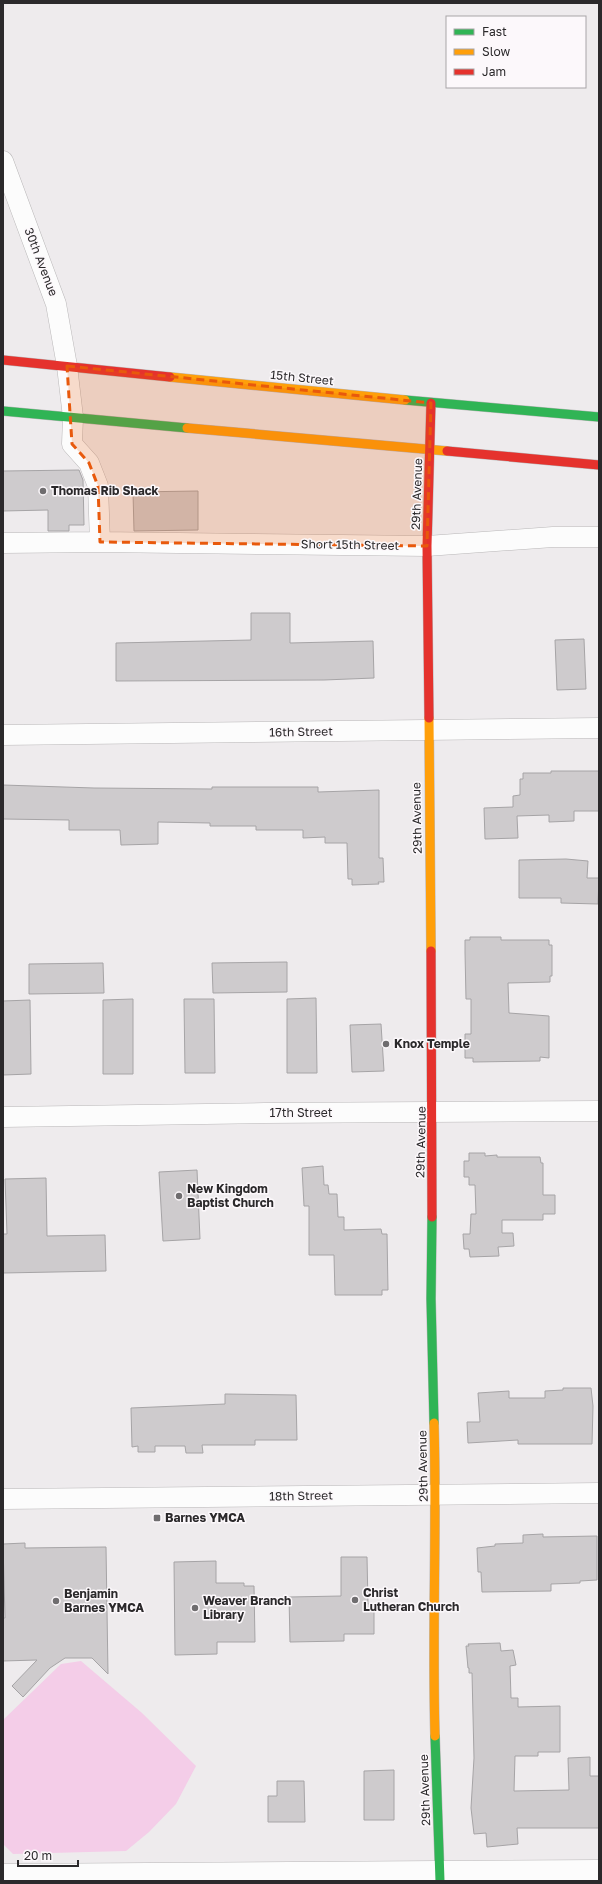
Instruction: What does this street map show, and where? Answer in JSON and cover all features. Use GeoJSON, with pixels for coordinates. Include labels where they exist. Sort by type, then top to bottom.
{"type":"FeatureCollection","features":[{"type":"Feature","properties":{"kind":"street","name":"30th Avenue"},"geometry":{"type":"LineString","coordinates":[[3,161],[56,304],[67,366]]}},
{"type":"Feature","properties":{"kind":"street","name":"15th Street"},"geometry":{"type":"LineString","coordinates":[[3,360],[431,403],[599,418]]}},
{"type":"Feature","properties":{"kind":"street"},"geometry":{"type":"LineString","coordinates":[[67,366],[73,417],[72,444],[89,462],[98,486],[100,542]]}},
{"type":"Feature","properties":{"kind":"street","name":"29th Avenue"},"geometry":{"type":"LineString","coordinates":[[431,403],[431,451],[427,546],[428,731],[434,1112],[431,1299],[436,1494],[434,1690],[440,1876]]}},
{"type":"Feature","properties":{"kind":"street"},"geometry":{"type":"LineString","coordinates":[[3,411],[431,451],[599,465]]}},
{"type":"Feature","properties":{"kind":"street","name":"Short 15th Street"},"geometry":{"type":"LineString","coordinates":[[3,543],[100,542],[427,546],[553,537],[599,537]]}},
{"type":"Feature","properties":{"kind":"street","name":"16th Street"},"geometry":{"type":"LineString","coordinates":[[3,735],[599,728]]}},
{"type":"Feature","properties":{"kind":"street","name":"17th Street"},"geometry":{"type":"LineString","coordinates":[[3,1117],[272,1113],[599,1111]]}},
{"type":"Feature","properties":{"kind":"street","name":"18th Street"},"geometry":{"type":"LineString","coordinates":[[3,1499],[599,1493]]}},
{"type":"Feature","properties":{"kind":"street"},"geometry":{"type":"LineString","coordinates":[[3,1874],[440,1876],[599,1870]]}},
{"type":"Feature","properties":{"kind":"highlighted area"},"geometry":{"type":"Polygon","coordinates":[[[67,366],[431,403],[427,546],[100,542],[98,486],[89,463],[72,444],[67,366]]]}},
{"type":"Feature","properties":{"kind":"shaded area"},"geometry":{"type":"Polygon","coordinates":[[[81,1661],[142,1713],[196,1766],[176,1804],[149,1832],[126,1851],[13,1854],[3,1844],[3,1720],[61,1664],[81,1661]]]}},
{"type":"Feature","properties":{"kind":"building","name":"Thomas Rib Shack"},"geometry":{"type":"Polygon","coordinates":[[[79,470],[83,480],[84,525],[69,525],[69,531],[48,531],[48,510],[3,511],[3,471],[79,470]]]}},
{"type":"Feature","properties":{"kind":"building"},"geometry":{"type":"Polygon","coordinates":[[[198,491],[198,530],[134,531],[133,492],[198,491]]]}},
{"type":"Feature","properties":{"kind":"building"},"geometry":{"type":"Polygon","coordinates":[[[251,613],[290,613],[290,643],[373,641],[374,678],[324,680],[116,681],[116,643],[251,640],[251,613]]]}},
{"type":"Feature","properties":{"kind":"building"},"geometry":{"type":"Polygon","coordinates":[[[584,639],[586,689],[557,690],[555,640],[584,639]]]}},
{"type":"Feature","properties":{"kind":"building"},"geometry":{"type":"Polygon","coordinates":[[[551,771],[599,771],[599,811],[574,811],[574,821],[549,822],[549,815],[517,816],[518,838],[485,839],[484,808],[513,807],[513,796],[520,795],[520,779],[523,779],[523,773],[551,773],[551,771]]]}},
{"type":"Feature","properties":{"kind":"building"},"geometry":{"type":"Polygon","coordinates":[[[3,785],[94,788],[212,789],[212,787],[318,787],[318,792],[379,790],[379,858],[383,858],[384,882],[378,882],[379,884],[352,885],[352,879],[348,879],[347,843],[325,843],[325,837],[303,838],[303,830],[256,830],[256,826],[210,826],[210,823],[158,822],[158,844],[121,845],[120,830],[69,830],[69,820],[3,819],[3,785]]]}},
{"type":"Feature","properties":{"kind":"building"},"geometry":{"type":"Polygon","coordinates":[[[566,859],[588,861],[587,878],[599,878],[598,904],[561,903],[561,898],[519,898],[519,860],[566,859]]]}},
{"type":"Feature","properties":{"kind":"building"},"geometry":{"type":"Polygon","coordinates":[[[470,937],[501,937],[501,940],[549,940],[549,945],[552,945],[552,976],[550,976],[550,982],[508,983],[509,1013],[549,1016],[549,1058],[540,1057],[540,1061],[473,1062],[473,1058],[465,1058],[465,1034],[471,1034],[471,999],[466,999],[465,952],[465,940],[470,940],[470,937]]]}},
{"type":"Feature","properties":{"kind":"building"},"geometry":{"type":"Polygon","coordinates":[[[287,962],[287,992],[213,993],[212,963],[287,962]]]}},
{"type":"Feature","properties":{"kind":"building"},"geometry":{"type":"Polygon","coordinates":[[[103,963],[104,993],[29,994],[29,964],[103,963]]]}},
{"type":"Feature","properties":{"kind":"building"},"geometry":{"type":"Polygon","coordinates":[[[316,998],[317,1073],[287,1073],[287,999],[316,998]]]}},
{"type":"Feature","properties":{"kind":"building"},"geometry":{"type":"Polygon","coordinates":[[[133,999],[133,1074],[103,1074],[103,1000],[133,999]]]}},
{"type":"Feature","properties":{"kind":"building"},"geometry":{"type":"Polygon","coordinates":[[[184,999],[214,999],[215,1073],[185,1073],[184,999]]]}},
{"type":"Feature","properties":{"kind":"building"},"geometry":{"type":"Polygon","coordinates":[[[30,1000],[31,1074],[3,1075],[3,1001],[30,1000]]]}},
{"type":"Feature","properties":{"kind":"building"},"geometry":{"type":"Polygon","coordinates":[[[381,1024],[384,1071],[352,1072],[350,1025],[381,1024]]]}},
{"type":"Feature","properties":{"kind":"building"},"geometry":{"type":"Polygon","coordinates":[[[469,1153],[485,1153],[485,1156],[497,1155],[497,1157],[540,1157],[541,1163],[543,1163],[543,1195],[555,1195],[555,1214],[543,1214],[543,1220],[502,1220],[502,1233],[513,1233],[514,1246],[498,1247],[499,1256],[470,1257],[469,1249],[464,1249],[463,1234],[470,1234],[471,1214],[476,1214],[475,1185],[469,1185],[469,1177],[464,1177],[464,1161],[469,1161],[469,1153]]]}},
{"type":"Feature","properties":{"kind":"building"},"geometry":{"type":"Polygon","coordinates":[[[323,1166],[324,1185],[328,1185],[329,1194],[337,1194],[338,1217],[344,1217],[344,1230],[381,1229],[382,1234],[387,1234],[388,1290],[382,1290],[382,1295],[335,1295],[334,1255],[309,1255],[309,1206],[304,1206],[302,1168],[323,1166]]]}},
{"type":"Feature","properties":{"kind":"building","name":"New Kingdom Baptist Church"},"geometry":{"type":"Polygon","coordinates":[[[197,1170],[200,1239],[163,1241],[159,1172],[197,1170]]]}},
{"type":"Feature","properties":{"kind":"building"},"geometry":{"type":"Polygon","coordinates":[[[46,1178],[47,1236],[105,1235],[106,1271],[3,1273],[3,1234],[7,1234],[5,1179],[46,1178]]]}},
{"type":"Feature","properties":{"kind":"building"},"geometry":{"type":"Polygon","coordinates":[[[563,1388],[591,1388],[593,1406],[592,1444],[518,1444],[518,1440],[468,1443],[467,1422],[480,1422],[478,1393],[509,1391],[509,1398],[545,1398],[545,1391],[563,1390],[563,1388]]]}},
{"type":"Feature","properties":{"kind":"building"},"geometry":{"type":"Polygon","coordinates":[[[225,1394],[296,1395],[297,1440],[255,1440],[255,1445],[202,1445],[203,1453],[186,1453],[185,1446],[155,1446],[155,1452],[138,1452],[138,1446],[132,1447],[131,1408],[225,1404],[225,1394]]]}},
{"type":"Feature","properties":{"kind":"building"},"geometry":{"type":"Polygon","coordinates":[[[543,1534],[543,1537],[597,1536],[597,1580],[580,1581],[580,1583],[551,1584],[551,1591],[482,1592],[481,1572],[478,1572],[477,1548],[495,1546],[495,1544],[523,1543],[523,1535],[543,1534]]]}},
{"type":"Feature","properties":{"kind":"building","name":"Benjamin Barnes YMCA"},"geometry":{"type":"Polygon","coordinates":[[[25,1543],[25,1548],[106,1547],[108,1674],[92,1658],[65,1658],[50,1668],[23,1697],[12,1686],[37,1660],[3,1661],[3,1618],[5,1618],[3,1544],[25,1543]]]}},
{"type":"Feature","properties":{"kind":"building","name":"Christ Lutheran Church"},"geometry":{"type":"Polygon","coordinates":[[[341,1557],[367,1557],[368,1604],[374,1604],[374,1634],[344,1634],[344,1641],[290,1642],[289,1597],[341,1596],[341,1557]]]}},
{"type":"Feature","properties":{"kind":"building","name":"Weaver Branch Library"},"geometry":{"type":"Polygon","coordinates":[[[216,1561],[216,1583],[244,1583],[244,1586],[254,1586],[255,1642],[217,1642],[217,1654],[175,1655],[174,1562],[216,1561]]]}},
{"type":"Feature","properties":{"kind":"building"},"geometry":{"type":"Polygon","coordinates":[[[500,1643],[501,1651],[513,1650],[516,1665],[510,1666],[511,1698],[518,1698],[518,1707],[560,1706],[560,1752],[538,1752],[538,1756],[515,1756],[514,1791],[569,1790],[568,1758],[590,1757],[590,1776],[599,1776],[599,1828],[517,1828],[518,1844],[487,1847],[486,1833],[474,1834],[471,1808],[474,1758],[472,1673],[469,1673],[466,1646],[469,1646],[468,1644],[500,1643]]]}},
{"type":"Feature","properties":{"kind":"building"},"geometry":{"type":"Polygon","coordinates":[[[394,1770],[394,1820],[364,1820],[364,1771],[394,1770]]]}},
{"type":"Feature","properties":{"kind":"building"},"geometry":{"type":"Polygon","coordinates":[[[277,1781],[304,1781],[305,1822],[268,1822],[268,1796],[277,1796],[277,1781]]]}},
{"type":"Feature","properties":{"kind":"traffic: fast"},"geometry":{"type":"LineString","coordinates":[[405,400],[599,417]]}},
{"type":"Feature","properties":{"kind":"traffic: fast"},"geometry":{"type":"LineString","coordinates":[[3,411],[187,428]]}},
{"type":"Feature","properties":{"kind":"traffic: fast"},"geometry":{"type":"LineString","coordinates":[[432,1217],[431,1299],[434,1423]]}},
{"type":"Feature","properties":{"kind":"traffic: fast"},"geometry":{"type":"LineString","coordinates":[[435,1736],[440,1881]]}},
{"type":"Feature","properties":{"kind":"traffic: slow"},"geometry":{"type":"LineString","coordinates":[[170,377],[405,400]]}},
{"type":"Feature","properties":{"kind":"traffic: slow"},"geometry":{"type":"LineString","coordinates":[[187,428],[447,451]]}},
{"type":"Feature","properties":{"kind":"traffic: slow"},"geometry":{"type":"LineString","coordinates":[[429,718],[431,951]]}},
{"type":"Feature","properties":{"kind":"traffic: slow"},"geometry":{"type":"LineString","coordinates":[[434,1423],[435,1736]]}},
{"type":"Feature","properties":{"kind":"traffic: jam"},"geometry":{"type":"LineString","coordinates":[[3,360],[170,377]]}},
{"type":"Feature","properties":{"kind":"traffic: jam"},"geometry":{"type":"LineString","coordinates":[[429,718],[427,546],[431,403]]}},
{"type":"Feature","properties":{"kind":"traffic: jam"},"geometry":{"type":"LineString","coordinates":[[447,451],[599,465]]}},
{"type":"Feature","properties":{"kind":"traffic: jam"},"geometry":{"type":"LineString","coordinates":[[431,951],[432,1217]]}},
{"type":"Feature","properties":{"kind":"place","name":"Thomas Rib Shack"},"geometry":{"type":"Point","coordinates":[43,491]}},
{"type":"Feature","properties":{"kind":"place","name":"Knox Temple"},"geometry":{"type":"Point","coordinates":[386,1044]}},
{"type":"Feature","properties":{"kind":"place","name":"New Kingdom Baptist Church"},"geometry":{"type":"Point","coordinates":[179,1196]}},
{"type":"Feature","properties":{"kind":"place","name":"Barnes YMCA"},"geometry":{"type":"Point","coordinates":[157,1518]}},
{"type":"Feature","properties":{"kind":"place","name":"Christ Lutheran Church"},"geometry":{"type":"Point","coordinates":[355,1600]}},
{"type":"Feature","properties":{"kind":"place","name":"Benjamin Barnes YMCA"},"geometry":{"type":"Point","coordinates":[56,1601]}},
{"type":"Feature","properties":{"kind":"place","name":"Weaver Branch Library"},"geometry":{"type":"Point","coordinates":[195,1608]}}]}
